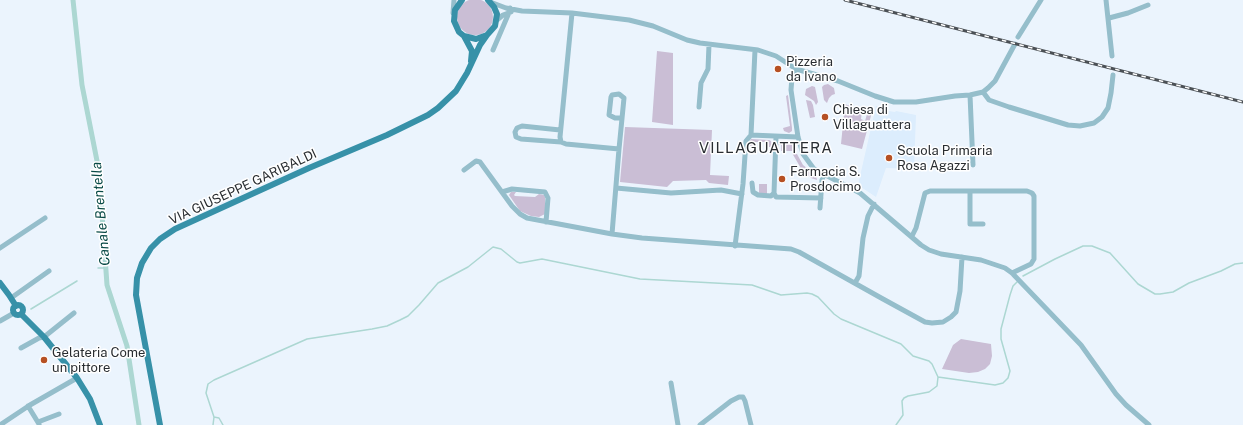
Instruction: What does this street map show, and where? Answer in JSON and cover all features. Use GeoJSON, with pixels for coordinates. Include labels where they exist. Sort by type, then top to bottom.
{"type":"FeatureCollection","features":[{"type":"Feature","properties":{"kind":"main road"},"geometry":{"type":"LineString","coordinates":[[462,0],[457,5],[453,15],[456,27],[464,36],[472,51],[470,66]]}},
{"type":"Feature","properties":{"kind":"main road"},"geometry":{"type":"LineString","coordinates":[[489,1],[494,7],[497,20]]}},
{"type":"Feature","properties":{"kind":"main road","name":"VIA GIUSEPPE GARIBALDI"},"geometry":{"type":"LineString","coordinates":[[160,423],[136,295],[137,278],[142,263],[152,248],[160,239],[175,229],[387,135],[428,115],[456,91],[480,45],[492,31],[497,20]]}},
{"type":"Feature","properties":{"kind":"main road"},"geometry":{"type":"LineString","coordinates":[[464,36],[476,39],[487,35]]}},
{"type":"Feature","properties":{"kind":"main road"},"geometry":{"type":"LineString","coordinates":[[0,283],[16,306],[22,307],[23,310],[21,314]]}},
{"type":"Feature","properties":{"kind":"main road"},"geometry":{"type":"LineString","coordinates":[[16,306],[13,309],[14,313],[18,315],[21,314],[44,337],[77,378],[90,399],[100,425]]}},
{"type":"Feature","properties":{"kind":"street"},"geometry":{"type":"LineString","coordinates":[[453,15],[454,0]]}},
{"type":"Feature","properties":{"kind":"street"},"geometry":{"type":"LineString","coordinates":[[1018,37],[1040,0]]}},
{"type":"Feature","properties":{"kind":"street"},"geometry":{"type":"LineString","coordinates":[[1106,0],[1112,56]]}},
{"type":"Feature","properties":{"kind":"street"},"geometry":{"type":"LineString","coordinates":[[489,1],[510,10],[572,13],[629,20],[653,26],[687,40],[709,45],[739,47],[755,50],[776,56],[796,69],[838,81],[894,102],[916,102],[982,92],[995,81],[1015,44]]}},
{"type":"Feature","properties":{"kind":"street"},"geometry":{"type":"LineString","coordinates":[[1109,18],[1128,13],[1148,5]]}},
{"type":"Feature","properties":{"kind":"street"},"geometry":{"type":"LineString","coordinates":[[497,20],[510,10]]}},
{"type":"Feature","properties":{"kind":"street"},"geometry":{"type":"LineString","coordinates":[[493,50],[510,10]]}},
{"type":"Feature","properties":{"kind":"street"},"geometry":{"type":"LineString","coordinates":[[562,142],[560,130],[572,13]]}},
{"type":"Feature","properties":{"kind":"street"},"geometry":{"type":"LineString","coordinates":[[698,107],[701,83],[708,69],[709,45]]}},
{"type":"Feature","properties":{"kind":"street"},"geometry":{"type":"LineString","coordinates":[[735,246],[742,194],[746,141],[751,135],[755,50]]}},
{"type":"Feature","properties":{"kind":"street"},"geometry":{"type":"LineString","coordinates":[[796,69],[792,78],[791,90],[798,137],[803,154],[814,169],[860,193],[921,245],[929,250],[941,254],[990,263],[1004,268],[1012,273],[1081,345],[1126,406],[1149,425]]}},
{"type":"Feature","properties":{"kind":"street"},"geometry":{"type":"LineString","coordinates":[[982,92],[989,100],[1009,107],[1068,125],[1080,126],[1094,123],[1102,117],[1108,108],[1113,75]]}},
{"type":"Feature","properties":{"kind":"street"},"geometry":{"type":"LineString","coordinates":[[612,234],[624,98],[619,94],[612,95],[609,115],[615,118],[622,118]]}},
{"type":"Feature","properties":{"kind":"street"},"geometry":{"type":"LineString","coordinates":[[970,95],[973,165]]}},
{"type":"Feature","properties":{"kind":"street"},"geometry":{"type":"LineString","coordinates":[[560,130],[522,126],[517,128],[515,132],[516,137],[521,139],[619,149]]}},
{"type":"Feature","properties":{"kind":"street"},"geometry":{"type":"LineString","coordinates":[[751,135],[798,137]]}},
{"type":"Feature","properties":{"kind":"street"},"geometry":{"type":"LineString","coordinates":[[776,137],[774,193],[776,197],[821,198]]}},
{"type":"Feature","properties":{"kind":"street"},"geometry":{"type":"LineString","coordinates":[[464,170],[476,162],[480,162],[512,206],[520,214],[527,218],[642,238],[791,249],[925,322],[932,324],[943,322],[956,312],[960,291],[962,257]]}},
{"type":"Feature","properties":{"kind":"street"},"geometry":{"type":"LineString","coordinates":[[820,208],[822,180],[824,174]]}},
{"type":"Feature","properties":{"kind":"street"},"geometry":{"type":"LineString","coordinates":[[752,183],[753,192],[758,195],[771,196],[774,193]]}},
{"type":"Feature","properties":{"kind":"street"},"geometry":{"type":"LineString","coordinates":[[616,188],[671,193],[721,190],[742,194]]}},
{"type":"Feature","properties":{"kind":"street"},"geometry":{"type":"LineString","coordinates":[[502,192],[512,189],[545,192],[548,198],[546,222]]}},
{"type":"Feature","properties":{"kind":"street"},"geometry":{"type":"LineString","coordinates":[[912,236],[916,228],[925,193],[930,191],[1032,193],[1034,196],[1034,259],[1031,264],[1012,273]]}},
{"type":"Feature","properties":{"kind":"street"},"geometry":{"type":"LineString","coordinates":[[970,191],[970,224],[983,224]]}},
{"type":"Feature","properties":{"kind":"street"},"geometry":{"type":"LineString","coordinates":[[854,283],[859,276],[863,238],[868,216],[874,204]]}},
{"type":"Feature","properties":{"kind":"street"},"geometry":{"type":"LineString","coordinates":[[0,248],[45,218]]}},
{"type":"Feature","properties":{"kind":"street"},"geometry":{"type":"LineString","coordinates":[[11,298],[48,271]]}},
{"type":"Feature","properties":{"kind":"street"},"geometry":{"type":"LineString","coordinates":[[0,321],[14,313]]}},
{"type":"Feature","properties":{"kind":"street"},"geometry":{"type":"LineString","coordinates":[[21,348],[39,338],[44,337],[74,313]]}},
{"type":"Feature","properties":{"kind":"street"},"geometry":{"type":"LineString","coordinates":[[0,425],[28,406],[77,378]]}},
{"type":"Feature","properties":{"kind":"street"},"geometry":{"type":"LineString","coordinates":[[671,383],[678,425]]}},
{"type":"Feature","properties":{"kind":"street"},"geometry":{"type":"LineString","coordinates":[[700,425],[731,401],[739,397],[743,398],[745,401],[751,425]]}},
{"type":"Feature","properties":{"kind":"street"},"geometry":{"type":"LineString","coordinates":[[28,406],[38,424],[59,414]]}},
{"type":"Feature","properties":{"kind":"shaded area"},"geometry":{"type":"Polygon","coordinates":[[[479,-1],[488,4],[492,10],[492,24],[488,30],[479,35],[471,35],[462,30],[458,24],[457,13],[462,4],[468,0],[479,-1]]]}},
{"type":"Feature","properties":{"kind":"shaded area"},"geometry":{"type":"Polygon","coordinates":[[[657,51],[673,53],[673,125],[652,122],[657,51]]]}},
{"type":"Feature","properties":{"kind":"shaded area"},"geometry":{"type":"Polygon","coordinates":[[[828,84],[834,88],[835,94],[829,98],[827,103],[824,100],[822,87],[828,84]]]}},
{"type":"Feature","properties":{"kind":"shaded area"},"geometry":{"type":"Polygon","coordinates":[[[812,86],[815,87],[818,102],[816,105],[814,101],[805,95],[806,89],[812,86]]]}},
{"type":"Feature","properties":{"kind":"shaded area"},"geometry":{"type":"Polygon","coordinates":[[[788,95],[792,128],[792,131],[789,133],[784,131],[783,128],[790,126],[786,96],[788,95]]]}},
{"type":"Feature","properties":{"kind":"shaded area"},"geometry":{"type":"Polygon","coordinates":[[[806,100],[811,101],[815,117],[810,118],[806,100]]]}},
{"type":"Feature","properties":{"kind":"shaded area"},"geometry":{"type":"Polygon","coordinates":[[[845,104],[862,111],[861,119],[865,121],[868,111],[872,112],[862,149],[841,144],[845,104]]]}},
{"type":"Feature","properties":{"kind":"shaded area","name":"Scuola Primaria Rosa Agazzi"},"geometry":{"type":"Polygon","coordinates":[[[876,106],[879,106],[879,109],[882,110],[916,115],[914,169],[886,168],[876,197],[858,185],[876,106]]]}},
{"type":"Feature","properties":{"kind":"shaded area"},"geometry":{"type":"Polygon","coordinates":[[[625,127],[712,130],[710,175],[729,176],[728,185],[709,183],[706,180],[673,181],[667,187],[620,182],[625,127]]]}},
{"type":"Feature","properties":{"kind":"shaded area"},"geometry":{"type":"Polygon","coordinates":[[[751,139],[769,140],[771,141],[772,147],[769,147],[768,142],[754,142],[754,146],[749,146],[751,139]]]}},
{"type":"Feature","properties":{"kind":"shaded area"},"geometry":{"type":"Polygon","coordinates":[[[781,141],[791,141],[794,143],[795,151],[781,151],[781,145],[778,145],[781,141]]]}},
{"type":"Feature","properties":{"kind":"shaded area"},"geometry":{"type":"Polygon","coordinates":[[[792,153],[797,154],[803,165],[816,175],[817,180],[811,178],[802,170],[792,153]]]}},
{"type":"Feature","properties":{"kind":"shaded area"},"geometry":{"type":"Polygon","coordinates":[[[759,184],[767,184],[767,194],[759,194],[759,184]]]}},
{"type":"Feature","properties":{"kind":"shaded area"},"geometry":{"type":"Polygon","coordinates":[[[511,192],[516,192],[514,195],[515,196],[535,197],[539,194],[544,195],[545,214],[539,217],[531,216],[520,211],[509,195],[511,192]]]}},
{"type":"Feature","properties":{"kind":"shaded area"},"geometry":{"type":"Polygon","coordinates":[[[961,339],[991,344],[992,356],[990,364],[985,369],[978,372],[969,373],[942,369],[953,345],[961,339]]]}},
{"type":"Feature","properties":{"kind":"waterway","name":"Canale Brentella"},"geometry":{"type":"LineString","coordinates":[[73,0],[82,85],[99,171],[107,285],[127,346],[139,425]]}},
{"type":"Feature","properties":{"kind":"waterway"},"geometry":{"type":"LineString","coordinates":[[1023,276],[1083,246],[1092,246],[1110,253],[1138,284],[1155,294],[1173,292],[1189,283],[1235,264],[1243,263]]}},
{"type":"Feature","properties":{"kind":"waterway"},"geometry":{"type":"LineString","coordinates":[[213,425],[214,417],[206,393],[208,384],[214,380],[307,339],[387,326],[400,320],[408,316],[438,283],[468,267],[493,247],[501,249],[520,263],[542,259],[640,279],[752,285],[781,295],[812,294],[818,297],[834,314],[841,319],[901,344],[913,356],[929,361],[938,377],[995,385],[1003,383],[1008,378],[1010,371],[1001,339],[1001,329],[1013,286],[1017,282]]}},
{"type":"Feature","properties":{"kind":"waterway","name":"Canale Brentella"},"geometry":{"type":"LineString","coordinates":[[98,268],[106,268]]}},
{"type":"Feature","properties":{"kind":"waterway"},"geometry":{"type":"LineString","coordinates":[[31,309],[77,281]]}},
{"type":"Feature","properties":{"kind":"waterway"},"geometry":{"type":"LineString","coordinates":[[896,425],[903,415],[902,401],[904,398],[929,392],[937,386],[938,377]]}},
{"type":"Feature","properties":{"kind":"waterway"},"geometry":{"type":"LineString","coordinates":[[214,417],[219,418],[223,425]]}},
{"type":"Feature","properties":{"kind":"railway"},"geometry":{"type":"LineString","coordinates":[[845,0],[1243,102]]}},
{"type":"Feature","properties":{"kind":"place","name":"Pizzeria da Ivano"},"geometry":{"type":"Point","coordinates":[778,69]}},
{"type":"Feature","properties":{"kind":"place","name":"Chiesa di Villaguattera"},"geometry":{"type":"Point","coordinates":[825,117]}},
{"type":"Feature","properties":{"kind":"place","name":"Scuola Primaria Rosa Agazzi"},"geometry":{"type":"Point","coordinates":[889,158]}},
{"type":"Feature","properties":{"kind":"place","name":"Farmacia S. Prosdocimo"},"geometry":{"type":"Point","coordinates":[782,179]}},
{"type":"Feature","properties":{"kind":"place","name":"Gelateria Come un pittore"},"geometry":{"type":"Point","coordinates":[44,360]}},
{"type":"Feature","properties":{"kind":"district","name":"VILLAGUATTERA"},"geometry":{"type":"Point","coordinates":[766,148]}}]}
